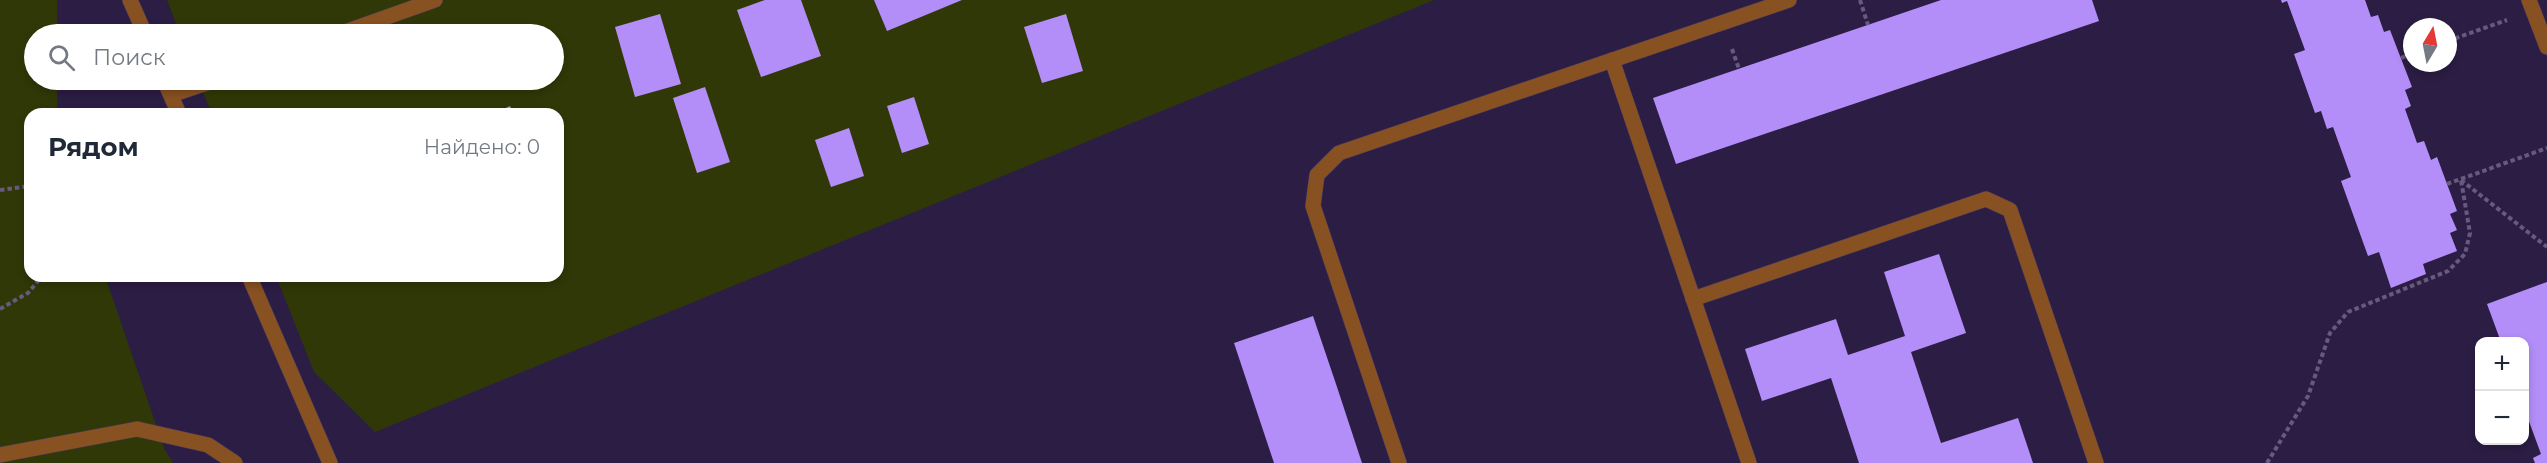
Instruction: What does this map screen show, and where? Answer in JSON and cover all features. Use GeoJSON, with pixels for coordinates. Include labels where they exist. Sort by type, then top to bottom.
{"type":"FeatureCollection","features":[{"type":"Feature","properties":{"kind":"street"},"geometry":{"type":"LineString","coordinates":[[130,0],[141,24]]}},
{"type":"Feature","properties":{"kind":"street"},"geometry":{"type":"LineString","coordinates":[[367,24],[435,0]]}},
{"type":"Feature","properties":{"kind":"street"},"geometry":{"type":"LineString","coordinates":[[1399,463],[1313,206],[1317,175],[1339,153],[1789,0]]}},
{"type":"Feature","properties":{"kind":"street"},"geometry":{"type":"LineString","coordinates":[[2529,0],[2547,48]]}},
{"type":"Feature","properties":{"kind":"street"},"geometry":{"type":"LineString","coordinates":[[1612,60],[1749,463]]}},
{"type":"Feature","properties":{"kind":"street"},"geometry":{"type":"LineString","coordinates":[[169,90],[176,108]]}},
{"type":"Feature","properties":{"kind":"street"},"geometry":{"type":"LineString","coordinates":[[171,95],[186,90]]}},
{"type":"Feature","properties":{"kind":"street"},"geometry":{"type":"LineString","coordinates":[[1693,299],[1986,199],[2010,210],[2096,463]]}},
{"type":"Feature","properties":{"kind":"street"},"geometry":{"type":"LineString","coordinates":[[252,282],[330,463]]}},
{"type":"Feature","properties":{"kind":"street"},"geometry":{"type":"LineString","coordinates":[[0,455],[137,429],[208,445],[234,463]]}},
{"type":"Feature","properties":{"kind":"path"},"geometry":{"type":"LineString","coordinates":[[1860,0],[1868,25]]}},
{"type":"Feature","properties":{"kind":"path"},"geometry":{"type":"LineString","coordinates":[[2457,38],[2496,24]]}},
{"type":"Feature","properties":{"kind":"path"},"geometry":{"type":"LineString","coordinates":[[2447,184],[2547,148]]}},
{"type":"Feature","properties":{"kind":"path"},"geometry":{"type":"LineString","coordinates":[[2461,180],[2547,248]]}},
{"type":"Feature","properties":{"kind":"path"},"geometry":{"type":"LineString","coordinates":[[2267,463],[2308,396],[2330,333],[2348,312],[2448,271],[2465,254],[2470,233],[2461,180]]}},
{"type":"Feature","properties":{"kind":"path"},"geometry":{"type":"LineString","coordinates":[[0,190],[24,187]]}},
{"type":"Feature","properties":{"kind":"path"},"geometry":{"type":"LineString","coordinates":[[0,309],[28,293],[37,282]]}},
{"type":"Feature","properties":{"kind":"green space"},"geometry":{"type":"Polygon","coordinates":[[[0,0],[57,0],[57,24],[24,24],[24,90],[57,90],[57,108],[24,108],[24,282],[107,282],[164,448],[173,463],[0,463],[0,0]]]}},
{"type":"Feature","properties":{"kind":"green space"},"geometry":{"type":"Polygon","coordinates":[[[167,0],[1434,0],[375,432],[314,372],[278,282],[564,282],[564,108],[210,108],[202,90],[564,90],[564,24],[176,24],[167,0]]]}},
{"type":"Feature","properties":{"kind":"building"},"geometry":{"type":"Polygon","coordinates":[[[765,0],[801,0],[821,56],[761,77],[737,10],[765,0]]]}},
{"type":"Feature","properties":{"kind":"building"},"geometry":{"type":"Polygon","coordinates":[[[874,0],[962,0],[887,31],[874,0]]]}},
{"type":"Feature","properties":{"kind":"building"},"geometry":{"type":"Polygon","coordinates":[[[1941,0],[2092,0],[2099,21],[1676,164],[1653,98],[1941,0]]]}},
{"type":"Feature","properties":{"kind":"building"},"geometry":{"type":"Polygon","coordinates":[[[2281,0],[2365,0],[2371,17],[2378,15],[2384,32],[2390,30],[2403,64],[2403,72],[2406,72],[2412,87],[2405,90],[2411,106],[2405,109],[2417,143],[2424,141],[2431,160],[2437,157],[2457,211],[2450,214],[2457,230],[2450,233],[2457,251],[2423,264],[2426,274],[2391,288],[2379,252],[2368,256],[2341,181],[2351,177],[2333,127],[2327,129],[2321,111],[2315,113],[2294,54],[2305,50],[2287,1],[2282,3],[2281,0]]]}},
{"type":"Feature","properties":{"kind":"building"},"geometry":{"type":"Polygon","coordinates":[[[660,14],[681,84],[635,97],[615,27],[660,14]]]}},
{"type":"Feature","properties":{"kind":"building"},"geometry":{"type":"Polygon","coordinates":[[[1066,14],[1083,71],[1042,83],[1024,27],[1066,14]]]}},
{"type":"Feature","properties":{"kind":"building"},"geometry":{"type":"Polygon","coordinates":[[[705,87],[730,162],[697,173],[673,98],[705,87]]]}},
{"type":"Feature","properties":{"kind":"building"},"geometry":{"type":"Polygon","coordinates":[[[914,97],[929,144],[902,153],[887,106],[914,97]]]}},
{"type":"Feature","properties":{"kind":"building"},"geometry":{"type":"Polygon","coordinates":[[[849,128],[864,176],[831,187],[815,140],[849,128]]]}},
{"type":"Feature","properties":{"kind":"building"},"geometry":{"type":"Polygon","coordinates":[[[1939,254],[1966,333],[1911,352],[1941,443],[2018,418],[2033,463],[1859,463],[1831,378],[1762,401],[1745,349],[1836,319],[1848,355],[1905,336],[1884,272],[1939,254]]]}},
{"type":"Feature","properties":{"kind":"building"},"geometry":{"type":"Polygon","coordinates":[[[2547,282],[2547,463],[2535,463],[2533,458],[2541,454],[2529,421],[2529,337],[2499,337],[2487,304],[2547,282]]]}},
{"type":"Feature","properties":{"kind":"building"},"geometry":{"type":"Polygon","coordinates":[[[1313,316],[1362,463],[1274,463],[1234,343],[1313,316]]]}}]}
